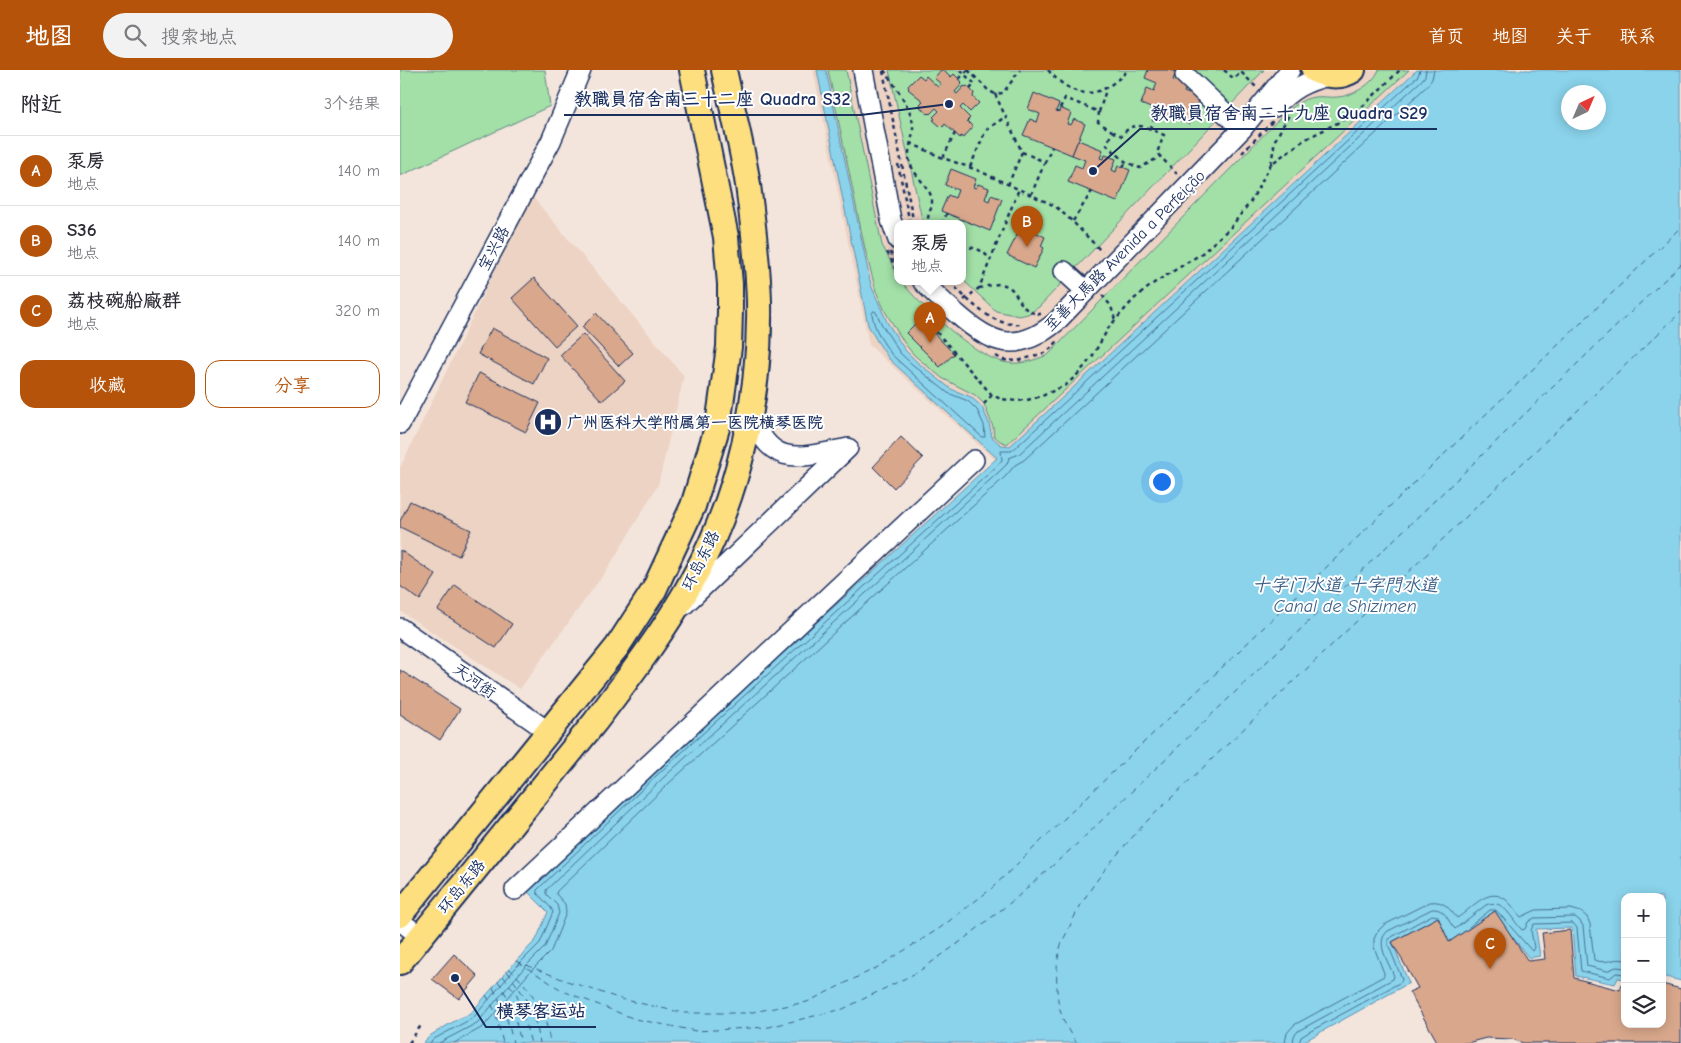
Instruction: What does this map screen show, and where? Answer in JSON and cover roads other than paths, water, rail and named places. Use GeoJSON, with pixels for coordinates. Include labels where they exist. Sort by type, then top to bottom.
{"type":"FeatureCollection","features":[{"type":"Feature","properties":{"kind":"main road","name":"环岛东路"},"geometry":{"type":"LineString","coordinates":[[400,915],[617,647],[654,590],[693,506],[718,425],[729,347],[730,284],[726,237],[692,70]]}},
{"type":"Feature","properties":{"kind":"main road","name":"环岛东路"},"geometry":{"type":"LineString","coordinates":[[400,962],[595,722],[666,623],[693,578],[712,540],[737,470],[751,412],[757,358],[759,302],[755,247],[747,184],[724,70]]}},
{"type":"Feature","properties":{"kind":"main road"},"geometry":{"type":"LineString","coordinates":[[1321,73],[1339,76],[1353,70]]}},
{"type":"Feature","properties":{"kind":"street","name":"宝兴路"},"geometry":{"type":"LineString","coordinates":[[400,424],[551,141],[582,70]]}},
{"type":"Feature","properties":{"kind":"street"},"geometry":{"type":"LineString","coordinates":[[867,70],[863,70],[894,227]]}},
{"type":"Feature","properties":{"kind":"street","name":"至善大馬路 Avenida a Perfeição"},"geometry":{"type":"LineString","coordinates":[[928,285],[960,303],[981,334],[995,340],[1022,341],[1046,331],[1242,129],[1290,70]]}},
{"type":"Feature","properties":{"kind":"street","name":"至善大馬路 Avenida a Perfeição"},"geometry":{"type":"LineString","coordinates":[[1242,129],[1270,111],[1294,88],[1321,73]]}},
{"type":"Feature","properties":{"kind":"street"},"geometry":{"type":"LineString","coordinates":[[1186,75],[1242,129]]}},
{"type":"Feature","properties":{"kind":"street"},"geometry":{"type":"LineString","coordinates":[[1064,271],[1089,288]]}},
{"type":"Feature","properties":{"kind":"street"},"geometry":{"type":"LineString","coordinates":[[666,623],[848,448],[801,455],[787,455],[775,451],[766,444],[756,429],[751,412]]}},
{"type":"Feature","properties":{"kind":"street"},"geometry":{"type":"LineString","coordinates":[[515,890],[974,460]]}},
{"type":"Feature","properties":{"kind":"street","name":"天河街"},"geometry":{"type":"LineString","coordinates":[[400,628],[549,732]]}},
{"type":"Feature","properties":{"kind":"street"},"geometry":{"type":"LineString","coordinates":[[400,921],[420,936]]}},
{"type":"Feature","properties":{"kind":"water","name":"十字门水道 十字門水道 Canal de Shizimen"},"geometry":{"type":"Polygon","coordinates":[[[817,70],[826,70],[871,285],[887,322],[905,350],[917,362],[951,389],[971,397],[982,407],[989,423],[992,437],[1001,445],[1010,446],[1417,70],[1681,70],[1681,981],[1666,977],[1666,893],[1621,893],[1621,978],[1618,978],[1615,984],[1576,976],[1572,928],[1536,929],[1540,956],[1529,958],[1494,914],[1467,977],[1435,920],[1392,942],[1409,983],[1301,1043],[423,1043],[431,1035],[470,1014],[536,940],[548,912],[528,892],[654,771],[997,458],[889,359],[868,325],[817,70]]]}},
{"type":"Feature","properties":{"kind":"place","name":"教職員宿舍南三十二座 Quadra S32"},"geometry":{"type":"Point","coordinates":[949,104]}},
{"type":"Feature","properties":{"kind":"place","name":"教職員宿舍南二十九座 Quadra S29"},"geometry":{"type":"Point","coordinates":[1093,171]}},
{"type":"Feature","properties":{"kind":"place","name":"S36"},"geometry":{"type":"Point","coordinates":[1027,247]}},
{"type":"Feature","properties":{"kind":"place","name":"泵房"},"geometry":{"type":"Point","coordinates":[930,343]}},
{"type":"Feature","properties":{"kind":"place","name":"广州医科大学附属第一医院横琴医院"},"geometry":{"type":"Point","coordinates":[548,422]}},
{"type":"Feature","properties":{"kind":"place","name":"荔枝碗船廠群"},"geometry":{"type":"Point","coordinates":[1490,969]}},
{"type":"Feature","properties":{"kind":"place","name":"横琴客运站"},"geometry":{"type":"Point","coordinates":[455,978]}}]}
